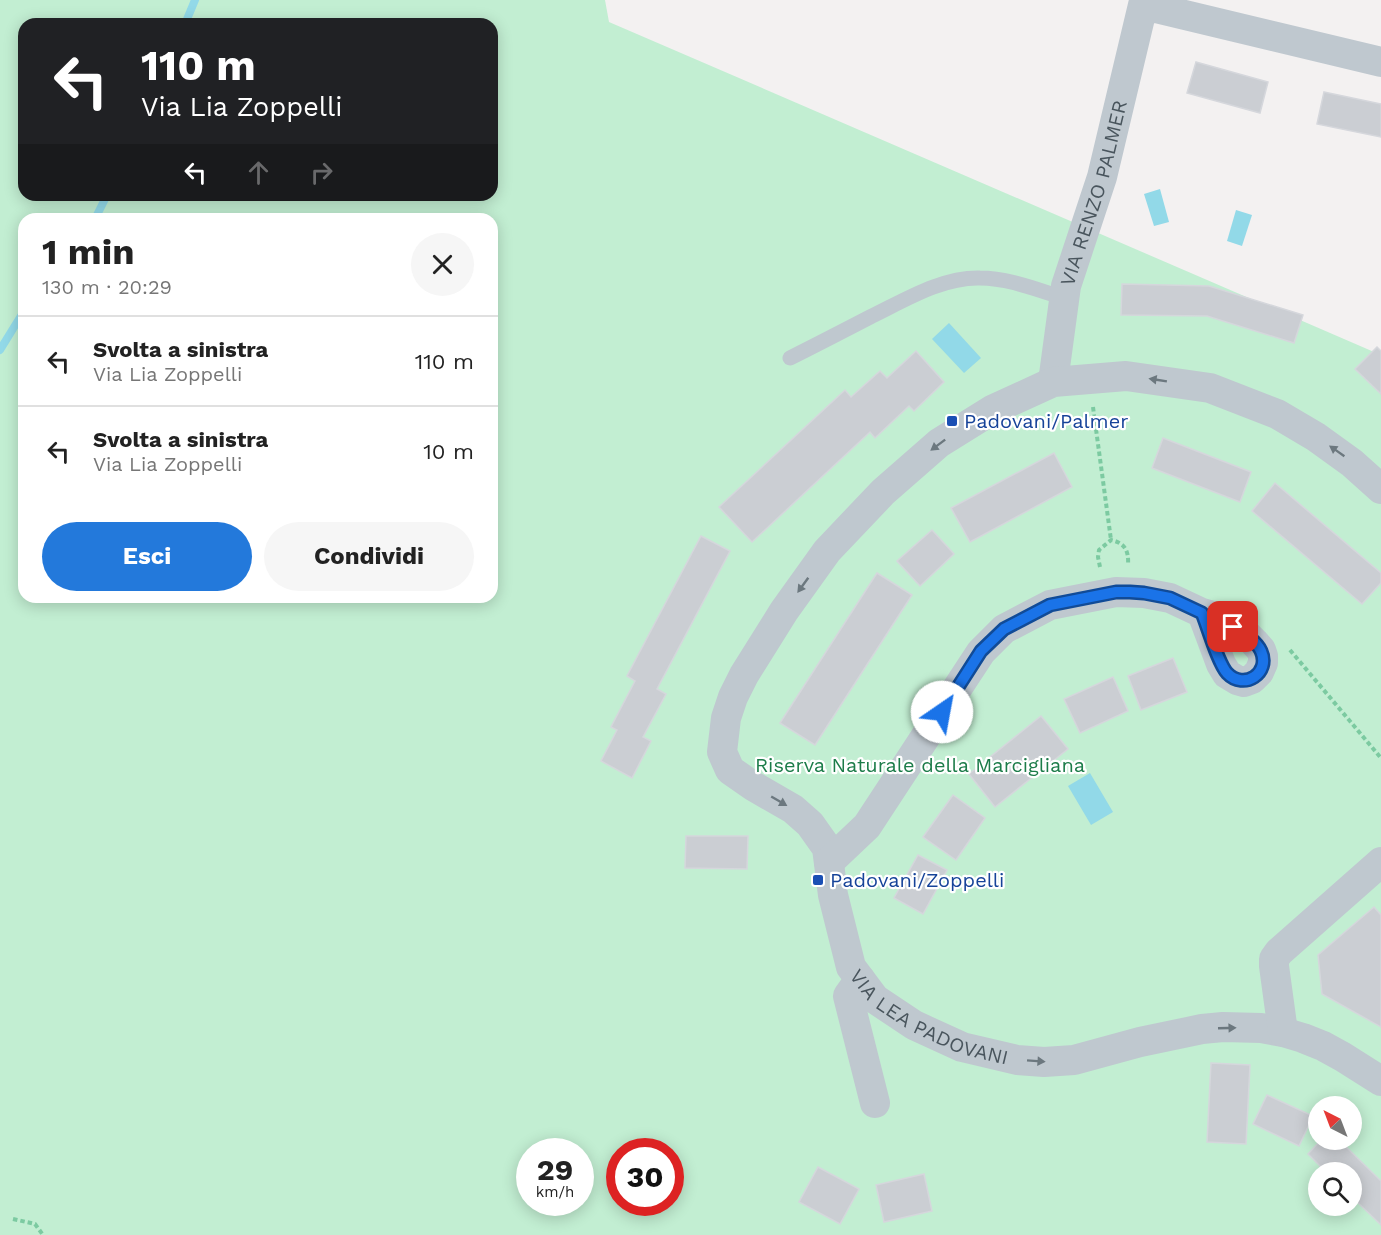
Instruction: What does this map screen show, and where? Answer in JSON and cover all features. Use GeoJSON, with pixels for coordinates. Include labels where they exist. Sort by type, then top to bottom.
{"type":"FeatureCollection","features":[{"type":"Feature","properties":{"kind":"street","name":"VIA RENZO PALMER"},"geometry":{"type":"LineString","coordinates":[[1053,382],[1065,286],[1102,177],[1143,5],[1381,62]]}},
{"type":"Feature","properties":{"kind":"street","name":"VIA LEA PADOVANI"},"geometry":{"type":"LineString","coordinates":[[1381,489],[1352,463],[1316,437],[1276,414],[1210,388],[1126,376],[1053,382],[992,410],[939,443],[883,492],[827,550],[783,611],[744,675],[726,718],[722,752],[730,770],[793,809],[810,824],[827,848],[833,895],[851,967],[875,999],[914,1025],[962,1047],[1017,1060],[1044,1062],[1074,1060],[1140,1042],[1202,1029],[1242,1027],[1283,1032],[1303,1038],[1343,1057],[1381,1081]]}},
{"type":"Feature","properties":{"kind":"street"},"geometry":{"type":"LineString","coordinates":[[829,862],[867,826],[981,651],[1004,629],[1050,605],[1116,592],[1144,593],[1170,598],[1202,613]]}},
{"type":"Feature","properties":{"kind":"street"},"geometry":{"type":"LineString","coordinates":[[1283,1032],[1274,966],[1274,959],[1278,952],[1381,862]]}},
{"type":"Feature","properties":{"kind":"street"},"geometry":{"type":"LineString","coordinates":[[860,979],[848,996],[875,1103]]}},
{"type":"Feature","properties":{"kind":"lane"},"geometry":{"type":"LineString","coordinates":[[790,358],[889,308],[954,280],[980,278],[1019,284],[1064,298]]}},
{"type":"Feature","properties":{"kind":"path"},"geometry":{"type":"LineString","coordinates":[[1089,379],[1111,540]]}},
{"type":"Feature","properties":{"kind":"path"},"geometry":{"type":"LineString","coordinates":[[1100,567],[1099,550],[1111,540],[1119,541],[1129,555],[1128,565],[1121,566]]}},
{"type":"Feature","properties":{"kind":"path"},"geometry":{"type":"LineString","coordinates":[[1092,569],[1107,567]]}},
{"type":"Feature","properties":{"kind":"path"},"geometry":{"type":"LineString","coordinates":[[1285,645],[1381,758]]}},
{"type":"Feature","properties":{"kind":"path"},"geometry":{"type":"LineString","coordinates":[[13,1219],[35,1224],[44,1235]]}},
{"type":"Feature","properties":{"kind":"green space","name":"Riserva Naturale della Marcigliana"},"geometry":{"type":"Polygon","coordinates":[[[0,0],[605,0],[609,22],[1381,355],[1381,1235],[0,1235],[0,0]]]}},
{"type":"Feature","properties":{"kind":"water"},"geometry":{"type":"Polygon","coordinates":[[[1160,189],[1169,222],[1154,226],[1144,194],[1160,189]]]}},
{"type":"Feature","properties":{"kind":"water"},"geometry":{"type":"Polygon","coordinates":[[[1236,210],[1252,215],[1242,246],[1227,241],[1236,210]]]}},
{"type":"Feature","properties":{"kind":"water"},"geometry":{"type":"Polygon","coordinates":[[[949,323],[981,358],[964,373],[932,339],[949,323]]]}},
{"type":"Feature","properties":{"kind":"water"},"geometry":{"type":"Polygon","coordinates":[[[1090,773],[1113,812],[1091,825],[1068,786],[1090,773]]]}},
{"type":"Feature","properties":{"kind":"building"},"geometry":{"type":"Polygon","coordinates":[[[1196,62],[1268,82],[1260,113],[1187,93],[1196,62]]]}},
{"type":"Feature","properties":{"kind":"building"},"geometry":{"type":"Polygon","coordinates":[[[1324,92],[1381,104],[1381,137],[1317,124],[1324,92]]]}},
{"type":"Feature","properties":{"kind":"building"},"geometry":{"type":"Polygon","coordinates":[[[1122,284],[1209,286],[1303,315],[1294,343],[1207,316],[1121,315],[1122,284]]]}},
{"type":"Feature","properties":{"kind":"building"},"geometry":{"type":"Polygon","coordinates":[[[1377,347],[1381,351],[1381,394],[1355,369],[1377,347]]]}},
{"type":"Feature","properties":{"kind":"building"},"geometry":{"type":"Polygon","coordinates":[[[916,351],[944,382],[914,411],[909,406],[875,438],[870,432],[752,542],[719,507],[845,390],[851,397],[880,371],[887,378],[916,351]]]}},
{"type":"Feature","properties":{"kind":"building"},"geometry":{"type":"Polygon","coordinates":[[[1163,438],[1251,472],[1240,502],[1152,468],[1163,438]]]}},
{"type":"Feature","properties":{"kind":"building"},"geometry":{"type":"Polygon","coordinates":[[[1054,453],[1072,487],[970,542],[951,508],[1054,453]]]}},
{"type":"Feature","properties":{"kind":"building"},"geometry":{"type":"Polygon","coordinates":[[[1275,483],[1381,573],[1381,583],[1362,604],[1252,511],[1275,483]]]}},
{"type":"Feature","properties":{"kind":"building"},"geometry":{"type":"Polygon","coordinates":[[[932,530],[954,554],[920,586],[897,561],[932,530]]]}},
{"type":"Feature","properties":{"kind":"building"},"geometry":{"type":"Polygon","coordinates":[[[701,536],[730,551],[657,689],[666,694],[643,737],[651,741],[632,778],[601,761],[617,730],[611,727],[635,681],[627,676],[701,536]]]}},
{"type":"Feature","properties":{"kind":"building"},"geometry":{"type":"Polygon","coordinates":[[[877,573],[912,595],[815,745],[780,723],[877,573]]]}},
{"type":"Feature","properties":{"kind":"building"},"geometry":{"type":"Polygon","coordinates":[[[1173,658],[1187,692],[1141,710],[1128,676],[1173,658]]]}},
{"type":"Feature","properties":{"kind":"building"},"geometry":{"type":"Polygon","coordinates":[[[1113,677],[1128,711],[1080,733],[1064,699],[1113,677]]]}},
{"type":"Feature","properties":{"kind":"building"},"geometry":{"type":"Polygon","coordinates":[[[1041,716],[1068,749],[995,807],[969,774],[1041,716]]]}},
{"type":"Feature","properties":{"kind":"building"},"geometry":{"type":"Polygon","coordinates":[[[953,795],[985,818],[956,860],[923,837],[953,795]]]}},
{"type":"Feature","properties":{"kind":"building"},"geometry":{"type":"Polygon","coordinates":[[[686,836],[748,836],[747,869],[685,868],[686,836]]]}},
{"type":"Feature","properties":{"kind":"building"},"geometry":{"type":"Polygon","coordinates":[[[918,855],[947,870],[923,914],[894,898],[918,855]]]}},
{"type":"Feature","properties":{"kind":"building"},"geometry":{"type":"Polygon","coordinates":[[[1374,907],[1381,915],[1381,1027],[1322,994],[1318,955],[1374,907]]]}},
{"type":"Feature","properties":{"kind":"building"},"geometry":{"type":"Polygon","coordinates":[[[1211,1063],[1250,1065],[1246,1144],[1207,1142],[1211,1063]]]}},
{"type":"Feature","properties":{"kind":"building"},"geometry":{"type":"Polygon","coordinates":[[[1267,1095],[1308,1114],[1308,1127],[1299,1146],[1253,1124],[1267,1095]]]}},
{"type":"Feature","properties":{"kind":"building"},"geometry":{"type":"Polygon","coordinates":[[[1312,1150],[1349,1150],[1362,1162],[1316,1162],[1308,1154],[1312,1150]]]}},
{"type":"Feature","properties":{"kind":"building"},"geometry":{"type":"Polygon","coordinates":[[[1362,1162],[1381,1181],[1381,1225],[1362,1207],[1362,1162]]]}},
{"type":"Feature","properties":{"kind":"building"},"geometry":{"type":"Polygon","coordinates":[[[818,1167],[859,1189],[840,1224],[799,1202],[818,1167]]]}},
{"type":"Feature","properties":{"kind":"building"},"geometry":{"type":"Polygon","coordinates":[[[924,1174],[932,1211],[884,1222],[876,1185],[924,1174]]]}},
{"type":"Feature","properties":{"kind":"waterway"},"geometry":{"type":"LineString","coordinates":[[188,18],[195,0]]}},
{"type":"Feature","properties":{"kind":"waterway"},"geometry":{"type":"LineString","coordinates":[[98,213],[104,201]]}},
{"type":"Feature","properties":{"kind":"waterway"},"geometry":{"type":"LineString","coordinates":[[0,350],[18,321]]}},
{"type":"Feature","properties":{"kind":"place","name":"Padovani/Palmer"},"geometry":{"type":"Point","coordinates":[952,421]}},
{"type":"Feature","properties":{"kind":"place","name":"Padovani/Zoppelli"},"geometry":{"type":"Point","coordinates":[818,880]}},
{"type":"Feature","properties":{"kind":"route"},"geometry":{"type":"LineString","coordinates":[[942,712],[981,651],[1004,629],[1050,605],[1116,592],[1144,593],[1170,598],[1202,613],[1227,674],[1237,680],[1252,679],[1259,672],[1263,663],[1261,650],[1246,635],[1233,627]]}}]}
